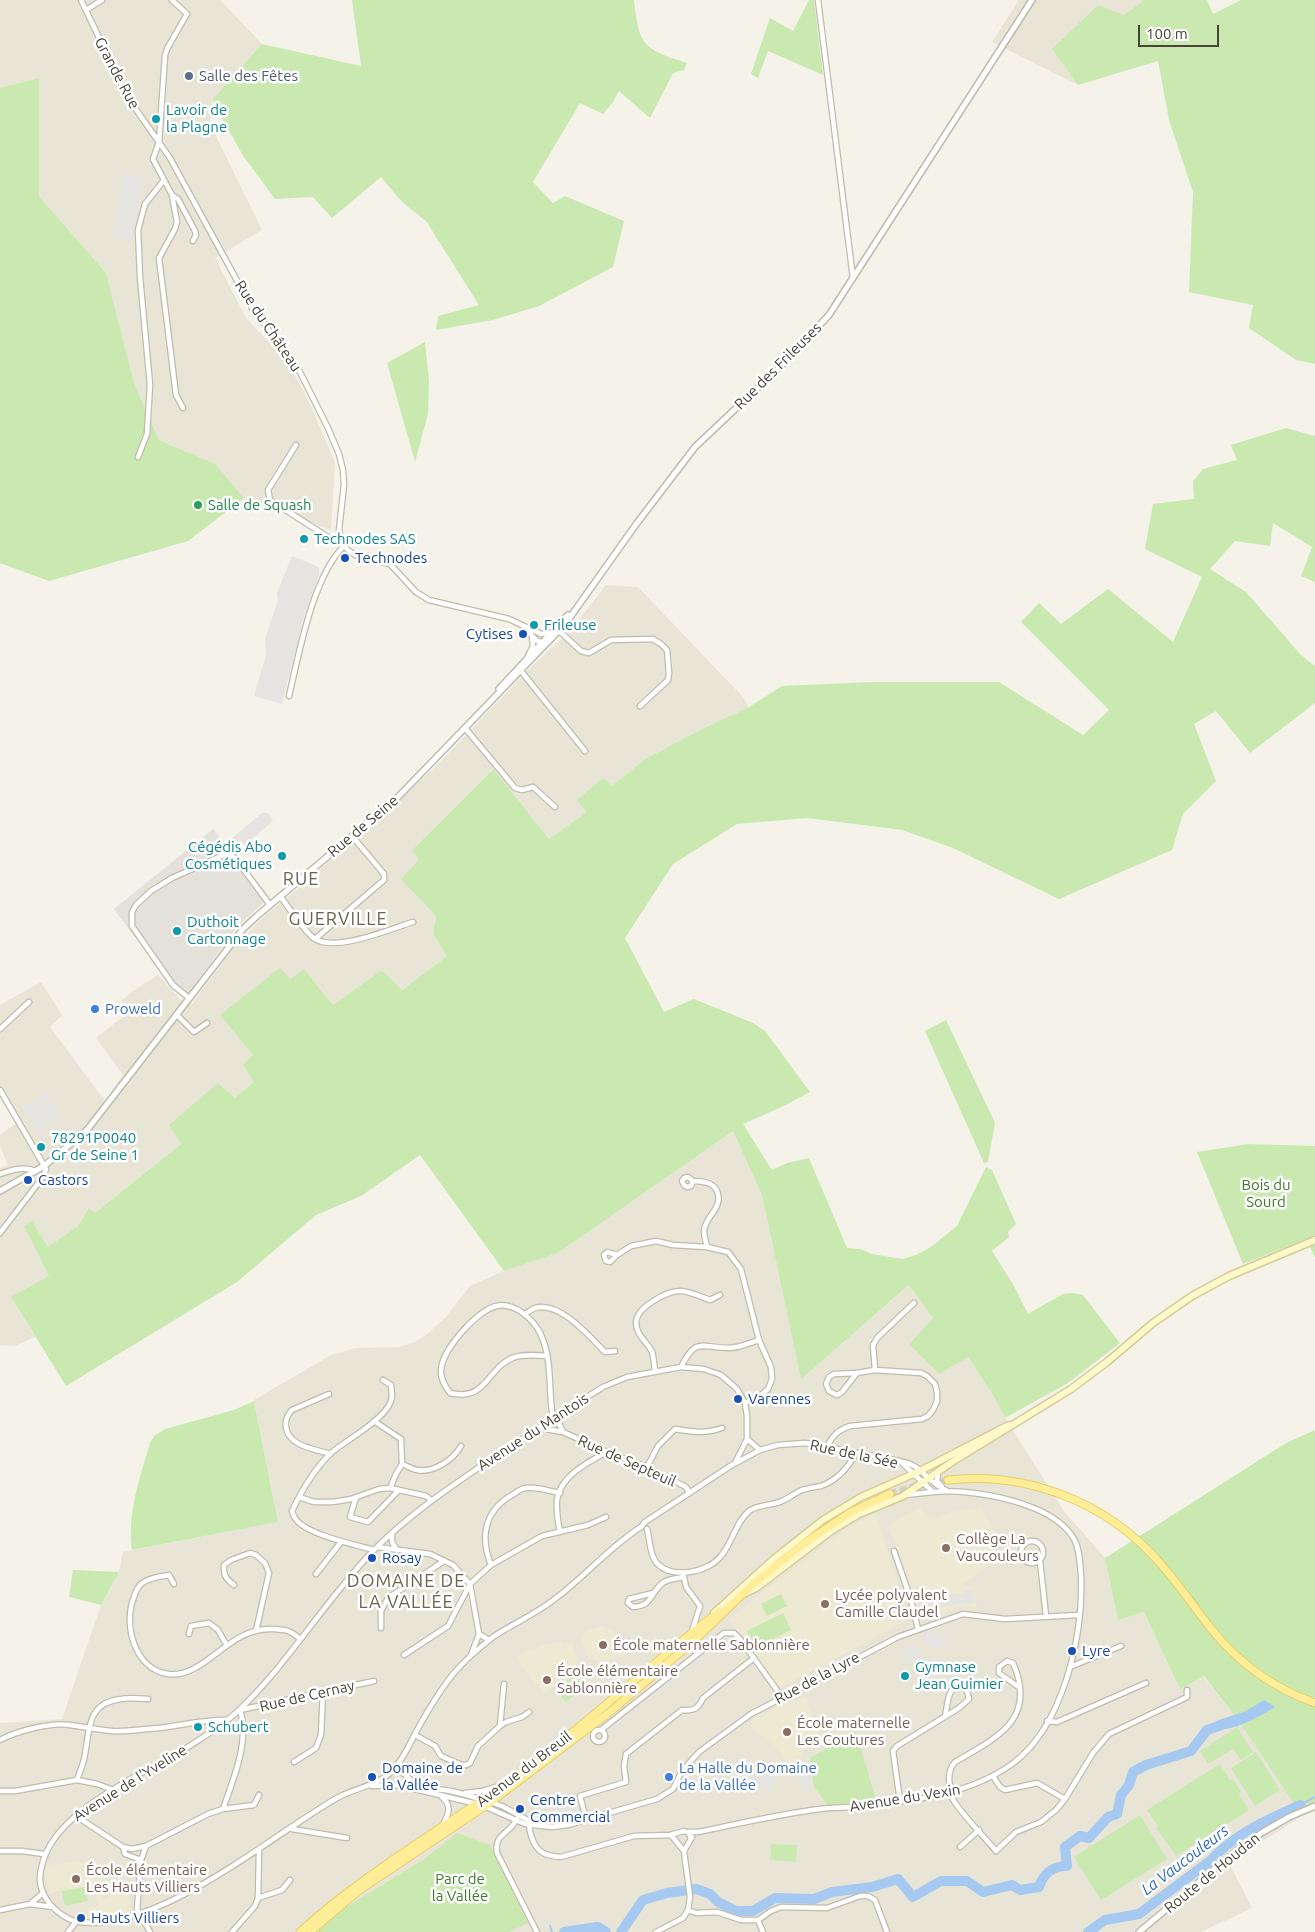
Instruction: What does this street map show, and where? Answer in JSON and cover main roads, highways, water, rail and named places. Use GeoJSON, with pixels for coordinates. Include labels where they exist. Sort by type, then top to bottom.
{"type":"FeatureCollection","features":[{"type":"Feature","properties":{"kind":"main road"},"geometry":{"type":"LineString","coordinates":[[741,1595],[756,1588],[838,1526],[859,1514],[903,1496],[1083,1381],[1153,1323],[1192,1296],[1238,1272],[1315,1240]]}},
{"type":"Feature","properties":{"kind":"main road"},"geometry":{"type":"LineString","coordinates":[[691,1633],[775,1558],[823,1520],[856,1500],[917,1472],[996,1430],[1026,1418]]}},
{"type":"Feature","properties":{"kind":"main road"},"geometry":{"type":"LineString","coordinates":[[948,1480],[985,1478],[1031,1485],[1061,1494],[1102,1514],[1128,1532],[1150,1552],[1214,1632],[1237,1656],[1279,1687],[1315,1703]]}},
{"type":"Feature","properties":{"kind":"main road","name":"Avenue du Breuil"},"geometry":{"type":"LineString","coordinates":[[484,1803],[505,1784],[579,1728],[691,1633],[788,1556],[824,1529],[857,1509],[890,1494]]}},
{"type":"Feature","properties":{"kind":"main road","name":"Avenue du Breuil"},"geometry":{"type":"LineString","coordinates":[[300,1932],[350,1889],[442,1828],[501,1795],[520,1781],[637,1689],[703,1632],[741,1595]]}},
{"type":"Feature","properties":{"kind":"main road"},"geometry":{"type":"LineString","coordinates":[[310,1932],[366,1886],[484,1803]]}},
{"type":"Feature","properties":{"kind":"water"},"geometry":{"type":"Polygon","coordinates":[[[1264,1700],[1275,1707],[1239,1726],[1223,1729],[1217,1728],[1216,1721],[1246,1711],[1264,1700]]]}},
{"type":"Feature","properties":{"kind":"waterway","name":"La Vaucouleurs"},"geometry":{"type":"LineString","coordinates":[[621,1932],[643,1900],[667,1893],[696,1889],[710,1894],[718,1902],[736,1911],[753,1911],[775,1898],[814,1899],[832,1892],[872,1887],[898,1879],[913,1897],[941,1881],[967,1881],[983,1892],[1012,1885],[1020,1890],[1039,1887],[1043,1878],[1049,1872],[1057,1867],[1067,1866],[1065,1847],[1080,1836],[1089,1838],[1108,1817],[1117,1814],[1121,1795],[1129,1785],[1133,1772],[1146,1765],[1191,1751],[1207,1730],[1230,1722]]}},
{"type":"Feature","properties":{"kind":"waterway"},"geometry":{"type":"LineString","coordinates":[[1300,1805],[1315,1797]]}},
{"type":"Feature","properties":{"kind":"waterway","name":"La Vaucouleurs"},"geometry":{"type":"LineString","coordinates":[[1088,1932],[1105,1920],[1139,1914],[1210,1861],[1219,1851],[1240,1835],[1300,1805]]}},
{"type":"Feature","properties":{"kind":"waterway","name":"La Vaucouleurs"},"geometry":{"type":"LineString","coordinates":[[550,1926],[552,1932]]}},
{"type":"Feature","properties":{"kind":"waterway","name":"La Vaucouleurs"},"geometry":{"type":"LineString","coordinates":[[564,1932],[598,1927],[606,1932]]}},
{"type":"Feature","properties":{"kind":"tunnel"},"geometry":{"type":"LineString","coordinates":[[890,1494],[916,1486],[948,1480]]}},
{"type":"Feature","properties":{"kind":"place","name":"Salle des Fêtes"},"geometry":{"type":"Point","coordinates":[189,76]}},
{"type":"Feature","properties":{"kind":"place","name":"Lavoir de la Plagne"},"geometry":{"type":"Point","coordinates":[156,119]}},
{"type":"Feature","properties":{"kind":"place","name":"Salle de Squash"},"geometry":{"type":"Point","coordinates":[198,505]}},
{"type":"Feature","properties":{"kind":"place","name":"Technodes SAS"},"geometry":{"type":"Point","coordinates":[304,539]}},
{"type":"Feature","properties":{"kind":"place","name":"Technodes"},"geometry":{"type":"Point","coordinates":[345,558]}},
{"type":"Feature","properties":{"kind":"place","name":"Frileuse"},"geometry":{"type":"Point","coordinates":[534,625]}},
{"type":"Feature","properties":{"kind":"place","name":"Cytises"},"geometry":{"type":"Point","coordinates":[523,634]}},
{"type":"Feature","properties":{"kind":"place","name":"Cégédis Abo Cosmétiques"},"geometry":{"type":"Point","coordinates":[282,856]}},
{"type":"Feature","properties":{"kind":"place","name":"Duthoit Cartonnage"},"geometry":{"type":"Point","coordinates":[177,931]}},
{"type":"Feature","properties":{"kind":"place","name":"Proweld"},"geometry":{"type":"Point","coordinates":[95,1009]}},
{"type":"Feature","properties":{"kind":"place","name":"78291P0040 Gr de Seine 1"},"geometry":{"type":"Point","coordinates":[41,1147]}},
{"type":"Feature","properties":{"kind":"place","name":"Castors"},"geometry":{"type":"Point","coordinates":[28,1180]}},
{"type":"Feature","properties":{"kind":"place","name":"Varennes"},"geometry":{"type":"Point","coordinates":[738,1399]}},
{"type":"Feature","properties":{"kind":"place","name":"Collège La Vaucouleurs"},"geometry":{"type":"Point","coordinates":[946,1548]}},
{"type":"Feature","properties":{"kind":"place","name":"Rosay"},"geometry":{"type":"Point","coordinates":[372,1558]}},
{"type":"Feature","properties":{"kind":"place","name":"Lycée polyvalent Camille Claudel"},"geometry":{"type":"Point","coordinates":[825,1604]}},
{"type":"Feature","properties":{"kind":"place","name":"École maternelle Sablonnière"},"geometry":{"type":"Point","coordinates":[603,1645]}},
{"type":"Feature","properties":{"kind":"place","name":"Lyre"},"geometry":{"type":"Point","coordinates":[1072,1651]}},
{"type":"Feature","properties":{"kind":"place","name":"Gymnase Jean Guimier"},"geometry":{"type":"Point","coordinates":[905,1676]}},
{"type":"Feature","properties":{"kind":"place","name":"École élémentaire Sablonnière"},"geometry":{"type":"Point","coordinates":[547,1680]}},
{"type":"Feature","properties":{"kind":"place","name":"Schubert"},"geometry":{"type":"Point","coordinates":[198,1727]}},
{"type":"Feature","properties":{"kind":"place","name":"École maternelle Les Coutures"},"geometry":{"type":"Point","coordinates":[787,1732]}},
{"type":"Feature","properties":{"kind":"place","name":"Domaine de la Vallée"},"geometry":{"type":"Point","coordinates":[372,1777]}},
{"type":"Feature","properties":{"kind":"place","name":"La Halle du Domaine de la Vallée"},"geometry":{"type":"Point","coordinates":[669,1777]}},
{"type":"Feature","properties":{"kind":"place","name":"Centre Commercial"},"geometry":{"type":"Point","coordinates":[520,1809]}},
{"type":"Feature","properties":{"kind":"place","name":"École élémentaire Les Hauts Villiers"},"geometry":{"type":"Point","coordinates":[76,1879]}},
{"type":"Feature","properties":{"kind":"place","name":"Hauts Villiers"},"geometry":{"type":"Point","coordinates":[81,1918]}},
{"type":"Feature","properties":{"kind":"district","name":"RUE"},"geometry":{"type":"Point","coordinates":[301,879]}},
{"type":"Feature","properties":{"kind":"district","name":"GUERVILLE"},"geometry":{"type":"Point","coordinates":[338,919]}},
{"type":"Feature","properties":{"kind":"district","name":"DOMAINE DE LA VALLÉE"},"geometry":{"type":"Point","coordinates":[406,1591]}},
{"type":"Feature","properties":{"kind":"park label","name":"Bois du Sourd"},"geometry":{"type":"Point","coordinates":[1266,1194]}},
{"type":"Feature","properties":{"kind":"park label","name":"Parc de la Vallée"},"geometry":{"type":"Point","coordinates":[460,1888]}}]}
